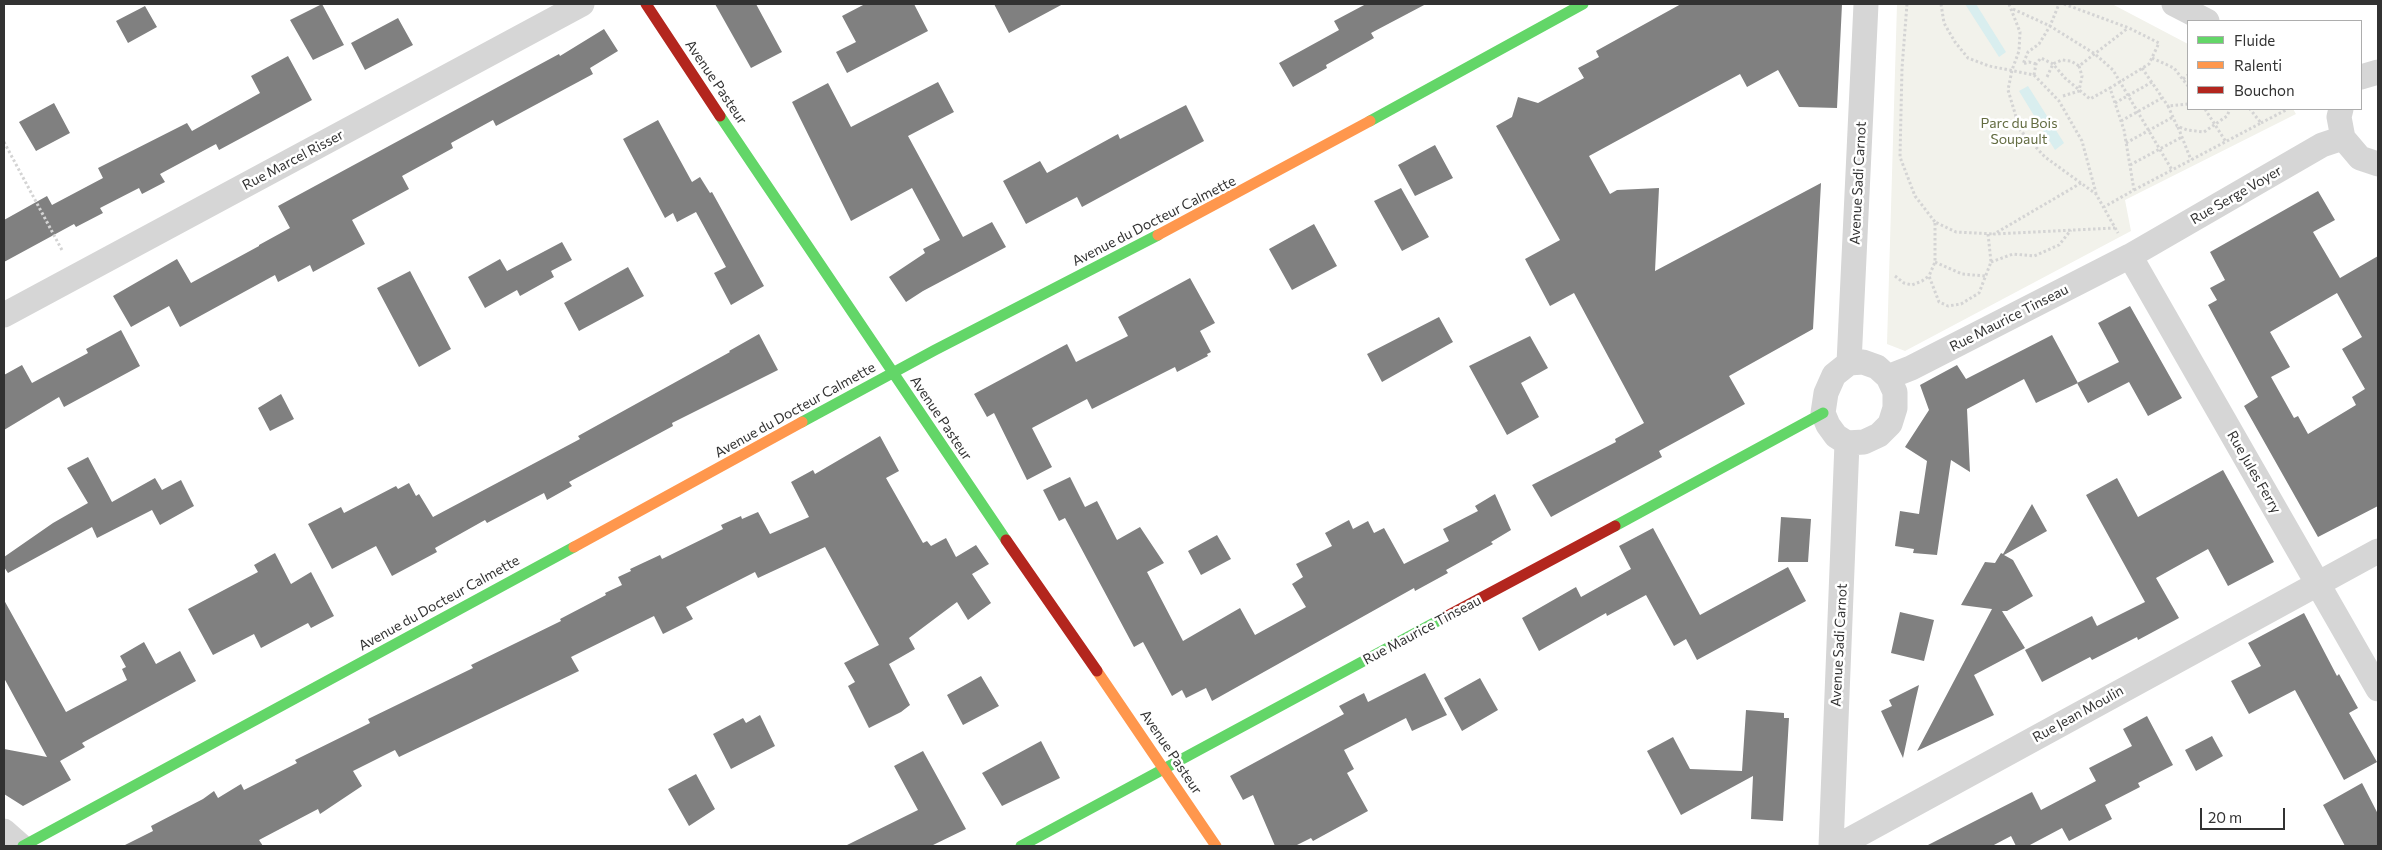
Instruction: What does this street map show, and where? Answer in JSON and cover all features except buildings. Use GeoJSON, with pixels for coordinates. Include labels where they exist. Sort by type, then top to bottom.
{"type":"FeatureCollection","features":[{"type":"Feature","properties":{"kind":"street","name":"Rue Marcel Risser"},"geometry":{"type":"LineString","coordinates":[[4,315],[582,4]]}},
{"type":"Feature","properties":{"kind":"street","name":"Avenue Pasteur"},"geometry":{"type":"LineString","coordinates":[[646,4],[893,374],[1216,846]]}},
{"type":"Feature","properties":{"kind":"street","name":"Avenue du Docteur Calmette"},"geometry":{"type":"LineString","coordinates":[[22,846],[893,374],[1230,200],[1583,4]]}},
{"type":"Feature","properties":{"kind":"street","name":"Avenue Sadi Carnot"},"geometry":{"type":"LineString","coordinates":[[1849,363],[1866,4]]}},
{"type":"Feature","properties":{"kind":"street"},"geometry":{"type":"LineString","coordinates":[[2174,4],[2205,20]]}},
{"type":"Feature","properties":{"kind":"street"},"geometry":{"type":"LineString","coordinates":[[2362,77],[2378,72]]}},
{"type":"Feature","properties":{"kind":"street"},"geometry":{"type":"LineString","coordinates":[[2341,110],[2339,116],[2343,138],[2360,158],[2378,164]]}},
{"type":"Feature","properties":{"kind":"street","name":"Rue Serge Voyer"},"geometry":{"type":"LineString","coordinates":[[2130,256],[2322,145],[2343,138]]}},
{"type":"Feature","properties":{"kind":"street","name":"Rue Maurice Tinseau"},"geometry":{"type":"LineString","coordinates":[[1888,377],[1911,368],[2130,256]]}},
{"type":"Feature","properties":{"kind":"street","name":"Rue Jules Ferry"},"geometry":{"type":"LineString","coordinates":[[2130,256],[2378,689]]}},
{"type":"Feature","properties":{"kind":"street"},"geometry":{"type":"LineString","coordinates":[[1864,362],[1877,367],[1888,377],[1895,392],[1896,408],[1890,424],[1879,435],[1864,442],[1847,443],[1836,436],[1828,425],[1823,413],[1826,393],[1834,375],[1849,363],[1864,362]]}},
{"type":"Feature","properties":{"kind":"street","name":"Rue Maurice Tinseau"},"geometry":{"type":"LineString","coordinates":[[1021,846],[1823,413]]}},
{"type":"Feature","properties":{"kind":"street","name":"Avenue Sadi Carnot"},"geometry":{"type":"LineString","coordinates":[[1831,846],[1847,443]]}},
{"type":"Feature","properties":{"kind":"street","name":"Rue Jean Moulin"},"geometry":{"type":"LineString","coordinates":[[1838,846],[2318,582],[2378,551]]}},
{"type":"Feature","properties":{"kind":"street"},"geometry":{"type":"LineString","coordinates":[[4,832],[22,846]]}},
{"type":"Feature","properties":{"kind":"path"},"geometry":{"type":"LineString","coordinates":[[1907,4],[1902,68],[1900,157],[1914,196],[1935,222],[1956,232],[1988,234],[2115,228]]}},
{"type":"Feature","properties":{"kind":"path"},"geometry":{"type":"LineString","coordinates":[[1941,4],[1944,23],[1955,42],[1968,58],[1988,66],[2034,75],[2059,101],[2082,141],[2096,194],[2130,256]]}},
{"type":"Feature","properties":{"kind":"path"},"geometry":{"type":"LineString","coordinates":[[2009,4],[2020,32],[2019,51],[2012,70],[2008,90],[2020,130],[2044,157],[2096,194]]}},
{"type":"Feature","properties":{"kind":"path"},"geometry":{"type":"LineString","coordinates":[[2036,64],[2029,62],[2023,64],[2028,52],[2039,44],[2050,26],[2059,4]]}},
{"type":"Feature","properties":{"kind":"path"},"geometry":{"type":"LineString","coordinates":[[2034,75],[2036,64],[2042,58],[2053,64],[2079,91],[2090,99],[2149,64],[2159,43],[2129,28],[2064,4]]}},
{"type":"Feature","properties":{"kind":"path"},"geometry":{"type":"LineString","coordinates":[[2012,9],[2050,26],[2095,54],[2113,70],[2172,170]]}},
{"type":"Feature","properties":{"kind":"path"},"geometry":{"type":"LineString","coordinates":[[2079,66],[2129,28]]}},
{"type":"Feature","properties":{"kind":"path"},"geometry":{"type":"LineString","coordinates":[[2152,58],[2174,68],[2187,85]]}},
{"type":"Feature","properties":{"kind":"path"},"geometry":{"type":"LineString","coordinates":[[2047,77],[2053,64],[2062,60],[2070,61],[2079,66],[2082,76],[2079,91]]}},
{"type":"Feature","properties":{"kind":"path"},"geometry":{"type":"LineString","coordinates":[[2142,68],[2168,106],[2191,160]]}},
{"type":"Feature","properties":{"kind":"path"},"geometry":{"type":"LineString","coordinates":[[2183,79],[2187,75]]}},
{"type":"Feature","properties":{"kind":"path"},"geometry":{"type":"LineString","coordinates":[[2115,103],[2152,82]]}},
{"type":"Feature","properties":{"kind":"path"},"geometry":{"type":"LineString","coordinates":[[2110,88],[2121,121],[2134,190]]}},
{"type":"Feature","properties":{"kind":"path"},"geometry":{"type":"LineString","coordinates":[[2063,96],[2079,91]]}},
{"type":"Feature","properties":{"kind":"path"},"geometry":{"type":"LineString","coordinates":[[2121,121],[2162,98]]}},
{"type":"Feature","properties":{"kind":"path"},"geometry":{"type":"LineString","coordinates":[[2168,106],[2187,104]]}},
{"type":"Feature","properties":{"kind":"path"},"geometry":{"type":"LineString","coordinates":[[2206,110],[2226,142]]}},
{"type":"Feature","properties":{"kind":"path"},"geometry":{"type":"LineString","coordinates":[[2177,126],[2187,130],[2204,132],[2227,116],[2230,110]]}},
{"type":"Feature","properties":{"kind":"path"},"geometry":{"type":"LineString","coordinates":[[2251,110],[2262,123]]}},
{"type":"Feature","properties":{"kind":"path"},"geometry":{"type":"LineString","coordinates":[[2104,208],[2284,110]]}},
{"type":"Feature","properties":{"kind":"path"},"geometry":{"type":"LineString","coordinates":[[2126,143],[2173,117]]}},
{"type":"Feature","properties":{"kind":"path"},"geometry":{"type":"LineString","coordinates":[[2130,166],[2182,137]]}},
{"type":"Feature","properties":{"kind":"path"},"geometry":{"type":"LineString","coordinates":[[4,142],[76,277]]}},
{"type":"Feature","properties":{"kind":"path"},"geometry":{"type":"LineString","coordinates":[[1994,234],[2081,183]]}},
{"type":"Feature","properties":{"kind":"path"},"geometry":{"type":"LineString","coordinates":[[1895,276],[1904,283],[1912,285],[1929,276],[1935,262],[1935,222]]}},
{"type":"Feature","properties":{"kind":"path"},"geometry":{"type":"LineString","coordinates":[[1991,262],[2012,254],[2034,256],[2059,246],[2071,230]]}},
{"type":"Feature","properties":{"kind":"path"},"geometry":{"type":"LineString","coordinates":[[1929,276],[1939,302],[1948,306],[1961,304],[1979,293],[1991,262],[1988,234]]}},
{"type":"Feature","properties":{"kind":"path"},"geometry":{"type":"LineString","coordinates":[[1935,262],[1962,274],[1985,276]]}},
{"type":"Feature","properties":{"kind":"green space","name":"Parc du Bois Soupault"},"geometry":{"type":"Polygon","coordinates":[[[1897,4],[2112,4],[2187,43],[2187,110],[2294,110],[2296,114],[2125,200],[2131,231],[1905,351],[1887,344],[1897,4]]]}},
{"type":"Feature","properties":{"kind":"shaded area"},"geometry":{"type":"Polygon","coordinates":[[[1965,4],[1976,4],[2006,52],[1999,57],[1965,4]]]}},
{"type":"Feature","properties":{"kind":"shaded area"},"geometry":{"type":"Polygon","coordinates":[[[2028,86],[2064,143],[2055,150],[2019,91],[2028,86]]]}},
{"type":"Feature","properties":{"kind":"traffic: fast"},"geometry":{"type":"LineString","coordinates":[[1370,121],[1583,4]]}},
{"type":"Feature","properties":{"kind":"traffic: fast"},"geometry":{"type":"LineString","coordinates":[[720,116],[1006,540]]}},
{"type":"Feature","properties":{"kind":"traffic: fast"},"geometry":{"type":"LineString","coordinates":[[802,422],[935,350],[1158,235]]}},
{"type":"Feature","properties":{"kind":"traffic: fast"},"geometry":{"type":"LineString","coordinates":[[1615,526],[1823,413]]}},
{"type":"Feature","properties":{"kind":"traffic: fast"},"geometry":{"type":"LineString","coordinates":[[23,846],[574,547]]}},
{"type":"Feature","properties":{"kind":"traffic: fast"},"geometry":{"type":"LineString","coordinates":[[1021,846],[1445,617]]}},
{"type":"Feature","properties":{"kind":"traffic: slow"},"geometry":{"type":"LineString","coordinates":[[1158,235],[1370,121]]}},
{"type":"Feature","properties":{"kind":"traffic: slow"},"geometry":{"type":"LineString","coordinates":[[574,547],[802,422]]}},
{"type":"Feature","properties":{"kind":"traffic: slow"},"geometry":{"type":"LineString","coordinates":[[1097,671],[1216,846]]}},
{"type":"Feature","properties":{"kind":"traffic: jam"},"geometry":{"type":"LineString","coordinates":[[646,4],[720,116]]}},
{"type":"Feature","properties":{"kind":"traffic: jam"},"geometry":{"type":"LineString","coordinates":[[1445,617],[1615,526]]}},
{"type":"Feature","properties":{"kind":"traffic: jam"},"geometry":{"type":"LineString","coordinates":[[1006,540],[1097,671]]}}]}
